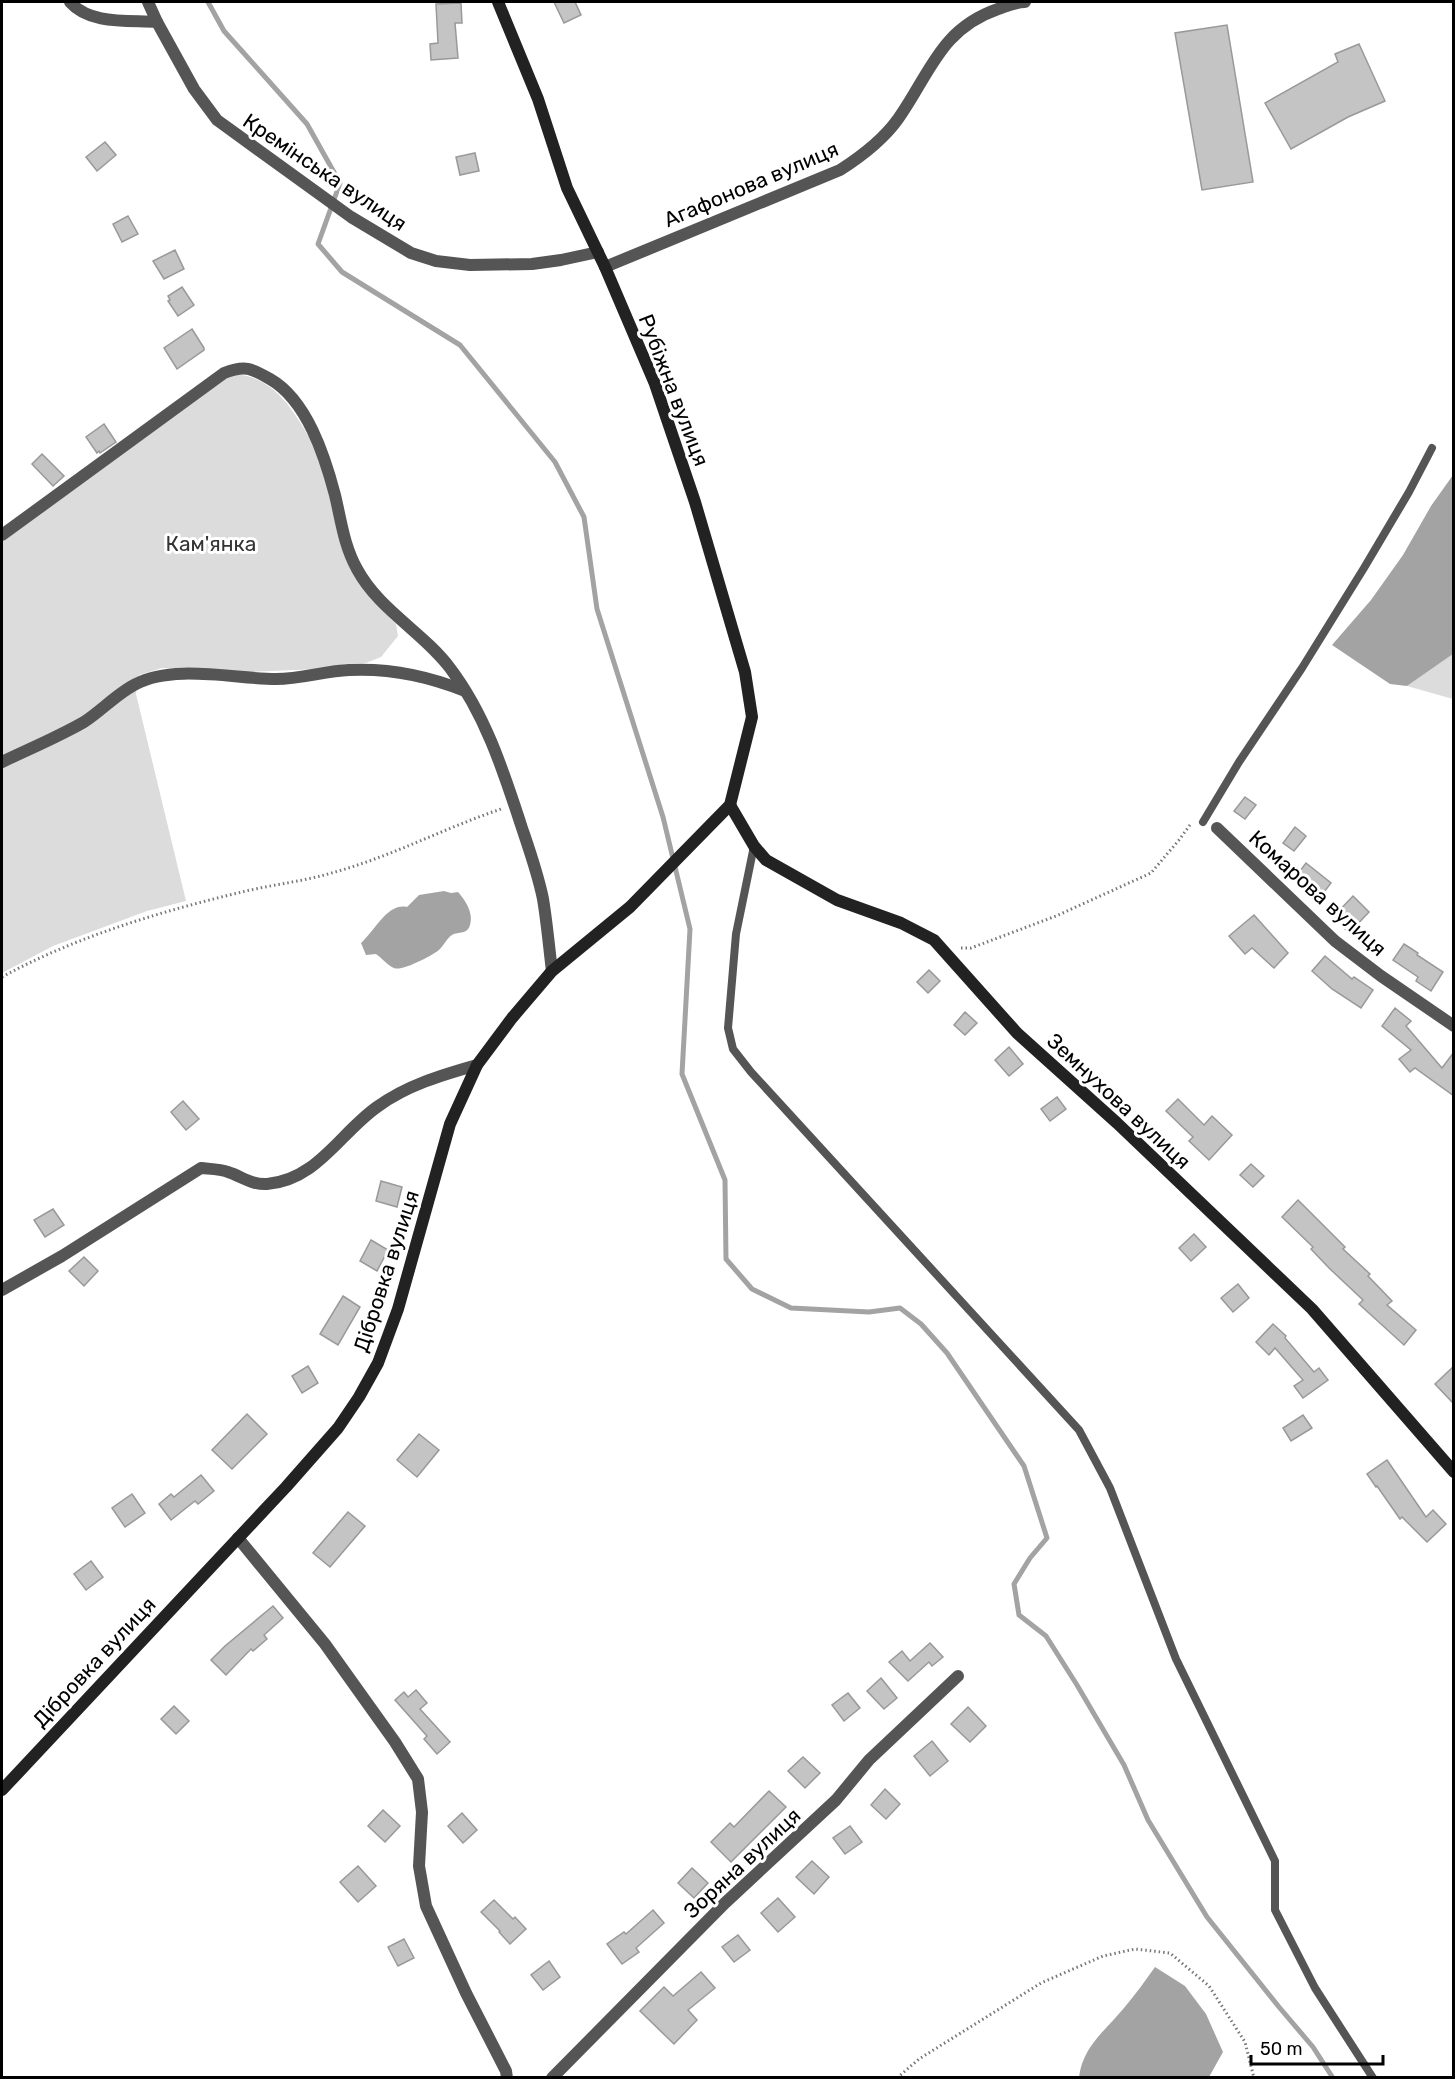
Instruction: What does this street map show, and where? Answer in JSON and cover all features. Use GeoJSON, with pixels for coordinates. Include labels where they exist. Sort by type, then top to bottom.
{"type":"FeatureCollection","features":[{"type":"Feature","properties":{"kind":"street"},"geometry":{"type":"LineString","coordinates":[[70,2],[80,11],[92,16],[157,22]]}},
{"type":"Feature","properties":{"kind":"street","name":"Кремінська вулиця"},"geometry":{"type":"LineString","coordinates":[[148,2],[194,89],[217,120],[342,211],[411,253],[436,261],[470,265],[532,264],[598,252]]}},
{"type":"Feature","properties":{"kind":"street","name":"Рубіжна вулиця"},"geometry":{"type":"LineString","coordinates":[[498,2],[538,99],[567,188],[605,267],[655,384],[695,502],[746,672],[752,717],[730,805]]}},
{"type":"Feature","properties":{"kind":"street","name":"Агафонова вулиця"},"geometry":{"type":"LineString","coordinates":[[605,267],[840,170],[862,156],[899,118],[936,56],[960,30],[981,15],[1018,2],[1025,2]]}},
{"type":"Feature","properties":{"kind":"street"},"geometry":{"type":"LineString","coordinates":[[2,535],[214,378],[237,368],[249,368],[274,381],[285,390],[311,427],[335,495],[350,557],[358,572],[382,603],[429,644],[450,667],[496,751],[543,898],[552,971]]}},
{"type":"Feature","properties":{"kind":"street"},"geometry":{"type":"LineString","coordinates":[[2,762],[83,722],[136,684],[156,677],[180,674],[277,679],[349,670],[393,672],[438,680],[465,691]]}},
{"type":"Feature","properties":{"kind":"street","name":"Земнухова вулиця"},"geometry":{"type":"LineString","coordinates":[[730,805],[754,846],[766,860],[837,900],[901,923],[934,940],[1017,1033],[1117,1123],[1312,1309],[1454,1472]]}},
{"type":"Feature","properties":{"kind":"street","name":"Дібровка вулиця"},"geometry":{"type":"LineString","coordinates":[[2,1790],[338,1428],[378,1364],[398,1309],[450,1124],[477,1065],[512,1018],[552,971],[630,907],[730,805]]}},
{"type":"Feature","properties":{"kind":"street","name":"Комарова вулиця"},"geometry":{"type":"LineString","coordinates":[[1218,828],[1335,941],[1454,1026]]}},
{"type":"Feature","properties":{"kind":"street"},"geometry":{"type":"LineString","coordinates":[[2,1290],[62,1256],[201,1168],[230,1172],[242,1180],[265,1184],[284,1181],[322,1160],[375,1107],[428,1080],[477,1065]]}},
{"type":"Feature","properties":{"kind":"street"},"geometry":{"type":"LineString","coordinates":[[238,1538],[325,1644],[395,1742],[418,1779],[422,1812],[419,1866],[426,1906],[466,1993],[506,2071],[507,2078]]}},
{"type":"Feature","properties":{"kind":"street","name":"Зоряна вулиця"},"geometry":{"type":"LineString","coordinates":[[552,2078],[725,1903],[836,1800],[869,1760],[958,1676]]}},
{"type":"Feature","properties":{"kind":"lane"},"geometry":{"type":"LineString","coordinates":[[1218,828],[1201,820],[1302,668],[1409,492],[1432,448]]}},
{"type":"Feature","properties":{"kind":"lane"},"geometry":{"type":"LineString","coordinates":[[754,846],[735,945],[728,1028],[733,1049],[751,1072],[1079,1430],[1110,1488],[1176,1659],[1275,1861],[1275,1910],[1315,1988],[1372,2078]]}},
{"type":"Feature","properties":{"kind":"path"},"geometry":{"type":"LineString","coordinates":[[2,977],[40,957],[137,921],[212,899],[342,870],[386,856],[449,828],[515,805]]}},
{"type":"Feature","properties":{"kind":"path"},"geometry":{"type":"LineString","coordinates":[[942,949],[971,948],[1056,916],[1151,873],[1179,840],[1195,816],[1201,820]]}},
{"type":"Feature","properties":{"kind":"path"},"geometry":{"type":"LineString","coordinates":[[897,2078],[919,2059],[1041,1983],[1103,1956],[1135,1949],[1170,1953],[1209,1986],[1245,2042],[1254,2078]]}},
{"type":"Feature","properties":{"kind":"green space","name":"Кам'янка"},"geometry":{"type":"Polygon","coordinates":[[[232,374],[246,376],[269,386],[287,404],[302,425],[309,437],[376,603],[396,624],[398,636],[381,657],[366,663],[319,669],[249,672],[162,668],[139,675],[136,694],[186,901],[147,911],[53,946],[2,973],[2,541],[9,533],[232,374]]]}},
{"type":"Feature","properties":{"kind":"green space"},"geometry":{"type":"Polygon","coordinates":[[[1453,654],[1453,699],[1407,686],[1453,654]]]}},
{"type":"Feature","properties":{"kind":"shaded area"},"geometry":{"type":"Polygon","coordinates":[[[1453,475],[1453,654],[1407,686],[1390,684],[1332,645],[1371,600],[1403,555],[1431,506],[1453,475]]]}},
{"type":"Feature","properties":{"kind":"shaded area"},"geometry":{"type":"Polygon","coordinates":[[[444,891],[458,892],[466,903],[471,920],[465,932],[452,935],[437,952],[403,968],[392,967],[376,954],[366,955],[361,943],[387,913],[393,909],[407,907],[419,895],[444,891]]]}},
{"type":"Feature","properties":{"kind":"shaded area"},"geometry":{"type":"Polygon","coordinates":[[[1155,1967],[1185,1986],[1206,2014],[1223,2052],[1209,2077],[1079,2077],[1081,2066],[1090,2048],[1155,1967]]]}},
{"type":"Feature","properties":{"kind":"building"},"geometry":{"type":"Polygon","coordinates":[[[554,2],[575,2],[581,15],[564,23],[554,2]]]}},
{"type":"Feature","properties":{"kind":"building"},"geometry":{"type":"Polygon","coordinates":[[[461,3],[462,23],[455,23],[458,58],[431,60],[430,44],[438,43],[436,4],[461,3]]]}},
{"type":"Feature","properties":{"kind":"building"},"geometry":{"type":"Polygon","coordinates":[[[1227,25],[1253,182],[1202,190],[1175,33],[1227,25]]]}},
{"type":"Feature","properties":{"kind":"building"},"geometry":{"type":"Polygon","coordinates":[[[1359,44],[1385,101],[1348,117],[1291,149],[1265,103],[1338,62],[1335,54],[1359,44]]]}},
{"type":"Feature","properties":{"kind":"building"},"geometry":{"type":"Polygon","coordinates":[[[105,142],[116,155],[97,171],[86,157],[105,142]]]}},
{"type":"Feature","properties":{"kind":"building"},"geometry":{"type":"Polygon","coordinates":[[[475,153],[479,171],[460,175],[456,157],[475,153]]]}},
{"type":"Feature","properties":{"kind":"building"},"geometry":{"type":"Polygon","coordinates":[[[128,216],[138,234],[122,242],[113,224],[128,216]]]}},
{"type":"Feature","properties":{"kind":"building"},"geometry":{"type":"Polygon","coordinates":[[[175,250],[184,269],[164,279],[153,261],[175,250]]]}},
{"type":"Feature","properties":{"kind":"building"},"geometry":{"type":"Polygon","coordinates":[[[182,287],[194,305],[178,316],[168,301],[170,300],[168,296],[182,287]]]}},
{"type":"Feature","properties":{"kind":"building"},"geometry":{"type":"Polygon","coordinates":[[[192,329],[204,350],[177,369],[164,348],[192,329]]]}},
{"type":"Feature","properties":{"kind":"building"},"geometry":{"type":"Polygon","coordinates":[[[104,424],[116,442],[97,453],[86,437],[104,424]]]}},
{"type":"Feature","properties":{"kind":"building"},"geometry":{"type":"Polygon","coordinates":[[[42,454],[64,476],[53,486],[32,464],[42,454]]]}},
{"type":"Feature","properties":{"kind":"building"},"geometry":{"type":"Polygon","coordinates":[[[1245,797],[1256,805],[1245,819],[1234,811],[1245,797]]]}},
{"type":"Feature","properties":{"kind":"building"},"geometry":{"type":"Polygon","coordinates":[[[1295,827],[1306,836],[1294,851],[1283,843],[1295,827]]]}},
{"type":"Feature","properties":{"kind":"building"},"geometry":{"type":"Polygon","coordinates":[[[1306,863],[1331,883],[1318,900],[1293,880],[1306,863]]]}},
{"type":"Feature","properties":{"kind":"building"},"geometry":{"type":"Polygon","coordinates":[[[1353,896],[1369,912],[1349,933],[1333,917],[1353,896]]]}},
{"type":"Feature","properties":{"kind":"building"},"geometry":{"type":"Polygon","coordinates":[[[1254,915],[1288,953],[1274,968],[1252,948],[1245,954],[1229,936],[1254,915]]]}},
{"type":"Feature","properties":{"kind":"building"},"geometry":{"type":"Polygon","coordinates":[[[1404,944],[1443,972],[1431,991],[1416,981],[1418,977],[1393,960],[1404,944]]]}},
{"type":"Feature","properties":{"kind":"building"},"geometry":{"type":"Polygon","coordinates":[[[1325,956],[1352,979],[1354,977],[1373,990],[1361,1008],[1332,989],[1312,971],[1325,956]]]}},
{"type":"Feature","properties":{"kind":"building"},"geometry":{"type":"Polygon","coordinates":[[[929,970],[940,981],[928,993],[917,982],[929,970]]]}},
{"type":"Feature","properties":{"kind":"building"},"geometry":{"type":"Polygon","coordinates":[[[1395,1008],[1411,1021],[1406,1026],[1442,1068],[1454,1052],[1454,1096],[1415,1068],[1410,1072],[1399,1059],[1411,1050],[1382,1026],[1395,1008]]]}},
{"type":"Feature","properties":{"kind":"building"},"geometry":{"type":"Polygon","coordinates":[[[965,1012],[977,1023],[965,1035],[954,1025],[965,1012]]]}},
{"type":"Feature","properties":{"kind":"building"},"geometry":{"type":"Polygon","coordinates":[[[1009,1047],[1023,1064],[1009,1076],[995,1060],[1009,1047]]]}},
{"type":"Feature","properties":{"kind":"building"},"geometry":{"type":"Polygon","coordinates":[[[1057,1097],[1066,1109],[1050,1121],[1041,1109],[1057,1097]]]}},
{"type":"Feature","properties":{"kind":"building"},"geometry":{"type":"Polygon","coordinates":[[[1178,1099],[1204,1125],[1212,1116],[1232,1135],[1209,1160],[1189,1141],[1193,1137],[1166,1111],[1178,1099]]]}},
{"type":"Feature","properties":{"kind":"building"},"geometry":{"type":"Polygon","coordinates":[[[183,1101],[199,1119],[186,1130],[171,1112],[183,1101]]]}},
{"type":"Feature","properties":{"kind":"building"},"geometry":{"type":"Polygon","coordinates":[[[1251,1164],[1264,1176],[1253,1187],[1240,1175],[1251,1164]]]}},
{"type":"Feature","properties":{"kind":"building"},"geometry":{"type":"Polygon","coordinates":[[[381,1181],[402,1187],[397,1207],[376,1201],[381,1181]]]}},
{"type":"Feature","properties":{"kind":"building"},"geometry":{"type":"Polygon","coordinates":[[[1298,1200],[1345,1247],[1343,1249],[1370,1274],[1368,1276],[1392,1301],[1387,1305],[1416,1330],[1404,1345],[1359,1304],[1363,1300],[1329,1268],[1311,1249],[1313,1247],[1282,1217],[1298,1200]]]}},
{"type":"Feature","properties":{"kind":"building"},"geometry":{"type":"Polygon","coordinates":[[[53,1209],[64,1225],[45,1237],[34,1220],[53,1209]]]}},
{"type":"Feature","properties":{"kind":"building"},"geometry":{"type":"Polygon","coordinates":[[[1194,1234],[1206,1247],[1191,1261],[1179,1248],[1194,1234]]]}},
{"type":"Feature","properties":{"kind":"building"},"geometry":{"type":"Polygon","coordinates":[[[371,1240],[388,1250],[377,1271],[360,1261],[371,1240]]]}},
{"type":"Feature","properties":{"kind":"building"},"geometry":{"type":"Polygon","coordinates":[[[84,1257],[98,1271],[84,1286],[69,1271],[84,1257]]]}},
{"type":"Feature","properties":{"kind":"building"},"geometry":{"type":"Polygon","coordinates":[[[1238,1284],[1249,1298],[1233,1312],[1221,1298],[1238,1284]]]}},
{"type":"Feature","properties":{"kind":"building"},"geometry":{"type":"Polygon","coordinates":[[[343,1296],[360,1307],[338,1345],[320,1334],[343,1296]]]}},
{"type":"Feature","properties":{"kind":"building"},"geometry":{"type":"Polygon","coordinates":[[[1273,1324],[1286,1336],[1285,1338],[1314,1372],[1319,1368],[1328,1380],[1303,1398],[1294,1386],[1303,1380],[1275,1348],[1269,1355],[1256,1342],[1273,1324]]]}},
{"type":"Feature","properties":{"kind":"building"},"geometry":{"type":"Polygon","coordinates":[[[308,1366],[318,1383],[302,1393],[292,1376],[308,1366]]]}},
{"type":"Feature","properties":{"kind":"building"},"geometry":{"type":"Polygon","coordinates":[[[1454,1366],[1454,1404],[1435,1384],[1454,1366]]]}},
{"type":"Feature","properties":{"kind":"building"},"geometry":{"type":"Polygon","coordinates":[[[247,1414],[267,1434],[232,1469],[212,1450],[247,1414]]]}},
{"type":"Feature","properties":{"kind":"building"},"geometry":{"type":"Polygon","coordinates":[[[1303,1415],[1312,1428],[1291,1441],[1283,1428],[1303,1415]]]}},
{"type":"Feature","properties":{"kind":"building"},"geometry":{"type":"Polygon","coordinates":[[[419,1434],[439,1450],[417,1477],[397,1460],[419,1434]]]}},
{"type":"Feature","properties":{"kind":"building"},"geometry":{"type":"Polygon","coordinates":[[[1387,1460],[1426,1517],[1433,1510],[1446,1524],[1427,1542],[1402,1517],[1400,1519],[1367,1474],[1387,1460]]]}},
{"type":"Feature","properties":{"kind":"building"},"geometry":{"type":"Polygon","coordinates":[[[201,1475],[214,1491],[198,1504],[195,1501],[171,1520],[159,1504],[171,1494],[174,1497],[201,1475]]]}},
{"type":"Feature","properties":{"kind":"building"},"geometry":{"type":"Polygon","coordinates":[[[132,1494],[145,1513],[125,1527],[112,1508],[132,1494]]]}},
{"type":"Feature","properties":{"kind":"building"},"geometry":{"type":"Polygon","coordinates":[[[348,1512],[365,1526],[330,1567],[313,1553],[348,1512]]]}},
{"type":"Feature","properties":{"kind":"building"},"geometry":{"type":"Polygon","coordinates":[[[91,1561],[103,1577],[86,1590],[74,1574],[91,1561]]]}},
{"type":"Feature","properties":{"kind":"building"},"geometry":{"type":"Polygon","coordinates":[[[273,1606],[283,1618],[264,1635],[267,1639],[253,1651],[251,1649],[226,1675],[211,1660],[273,1606]]]}},
{"type":"Feature","properties":{"kind":"building"},"geometry":{"type":"Polygon","coordinates":[[[930,1643],[943,1657],[932,1666],[929,1662],[908,1681],[889,1662],[902,1651],[910,1661],[930,1643]]]}},
{"type":"Feature","properties":{"kind":"building"},"geometry":{"type":"Polygon","coordinates":[[[881,1678],[897,1698],[884,1709],[867,1691],[881,1678]]]}},
{"type":"Feature","properties":{"kind":"building"},"geometry":{"type":"Polygon","coordinates":[[[416,1690],[427,1703],[420,1709],[450,1742],[437,1754],[424,1739],[427,1736],[395,1700],[404,1692],[408,1697],[416,1690]]]}},
{"type":"Feature","properties":{"kind":"building"},"geometry":{"type":"Polygon","coordinates":[[[848,1693],[860,1708],[844,1721],[832,1705],[848,1693]]]}},
{"type":"Feature","properties":{"kind":"building"},"geometry":{"type":"Polygon","coordinates":[[[174,1706],[189,1721],[176,1734],[161,1719],[174,1706]]]}},
{"type":"Feature","properties":{"kind":"building"},"geometry":{"type":"Polygon","coordinates":[[[968,1707],[986,1726],[970,1742],[951,1724],[968,1707]]]}},
{"type":"Feature","properties":{"kind":"building"},"geometry":{"type":"Polygon","coordinates":[[[932,1741],[948,1761],[930,1776],[914,1756],[932,1741]]]}},
{"type":"Feature","properties":{"kind":"building"},"geometry":{"type":"Polygon","coordinates":[[[803,1757],[820,1773],[805,1788],[788,1771],[803,1757]]]}},
{"type":"Feature","properties":{"kind":"building"},"geometry":{"type":"Polygon","coordinates":[[[885,1789],[900,1804],[886,1819],[871,1805],[885,1789]]]}},
{"type":"Feature","properties":{"kind":"building"},"geometry":{"type":"Polygon","coordinates":[[[769,1791],[786,1807],[731,1862],[711,1842],[730,1823],[734,1827],[769,1791]]]}},
{"type":"Feature","properties":{"kind":"building"},"geometry":{"type":"Polygon","coordinates":[[[383,1810],[400,1826],[385,1842],[368,1826],[383,1810]]]}},
{"type":"Feature","properties":{"kind":"building"},"geometry":{"type":"Polygon","coordinates":[[[462,1813],[477,1830],[463,1843],[448,1826],[462,1813]]]}},
{"type":"Feature","properties":{"kind":"building"},"geometry":{"type":"Polygon","coordinates":[[[850,1826],[862,1842],[845,1854],[833,1838],[850,1826]]]}},
{"type":"Feature","properties":{"kind":"building"},"geometry":{"type":"Polygon","coordinates":[[[812,1861],[829,1877],[814,1894],[796,1877],[812,1861]]]}},
{"type":"Feature","properties":{"kind":"building"},"geometry":{"type":"Polygon","coordinates":[[[358,1866],[376,1886],[358,1902],[340,1882],[358,1866]]]}},
{"type":"Feature","properties":{"kind":"building"},"geometry":{"type":"Polygon","coordinates":[[[692,1868],[708,1883],[694,1898],[678,1883],[692,1868]]]}},
{"type":"Feature","properties":{"kind":"building"},"geometry":{"type":"Polygon","coordinates":[[[778,1898],[795,1917],[778,1932],[761,1913],[778,1898]]]}},
{"type":"Feature","properties":{"kind":"building"},"geometry":{"type":"Polygon","coordinates":[[[494,1900],[526,1929],[510,1944],[481,1912],[494,1900]]]}},
{"type":"Feature","properties":{"kind":"building"},"geometry":{"type":"Polygon","coordinates":[[[653,1910],[664,1923],[636,1948],[639,1952],[622,1964],[607,1944],[624,1932],[626,1934],[653,1910]]]}},
{"type":"Feature","properties":{"kind":"building"},"geometry":{"type":"Polygon","coordinates":[[[738,1935],[750,1950],[734,1962],[722,1947],[738,1935]]]}},
{"type":"Feature","properties":{"kind":"building"},"geometry":{"type":"Polygon","coordinates":[[[404,1939],[414,1958],[398,1966],[388,1947],[404,1939]]]}},
{"type":"Feature","properties":{"kind":"building"},"geometry":{"type":"Polygon","coordinates":[[[549,1961],[560,1977],[543,1990],[531,1975],[549,1961]]]}},
{"type":"Feature","properties":{"kind":"building"},"geometry":{"type":"Polygon","coordinates":[[[701,1972],[715,1988],[688,2010],[697,2020],[674,2044],[640,2011],[664,1987],[673,1996],[701,1972]]]}},
{"type":"Feature","properties":{"kind":"waterway"},"geometry":{"type":"LineString","coordinates":[[208,2],[224,31],[307,124],[340,183],[318,244],[342,272],[460,345],[555,462],[584,517],[597,609],[663,817],[690,929],[682,1074],[725,1180],[726,1259],[752,1289],[791,1308],[869,1312],[900,1308],[921,1324],[947,1353],[1024,1466],[1047,1538],[1030,1558],[1014,1584],[1019,1615],[1046,1636],[1077,1685],[1124,1765],[1148,1820],[1207,1917],[1313,2047],[1333,2078]]}}]}
